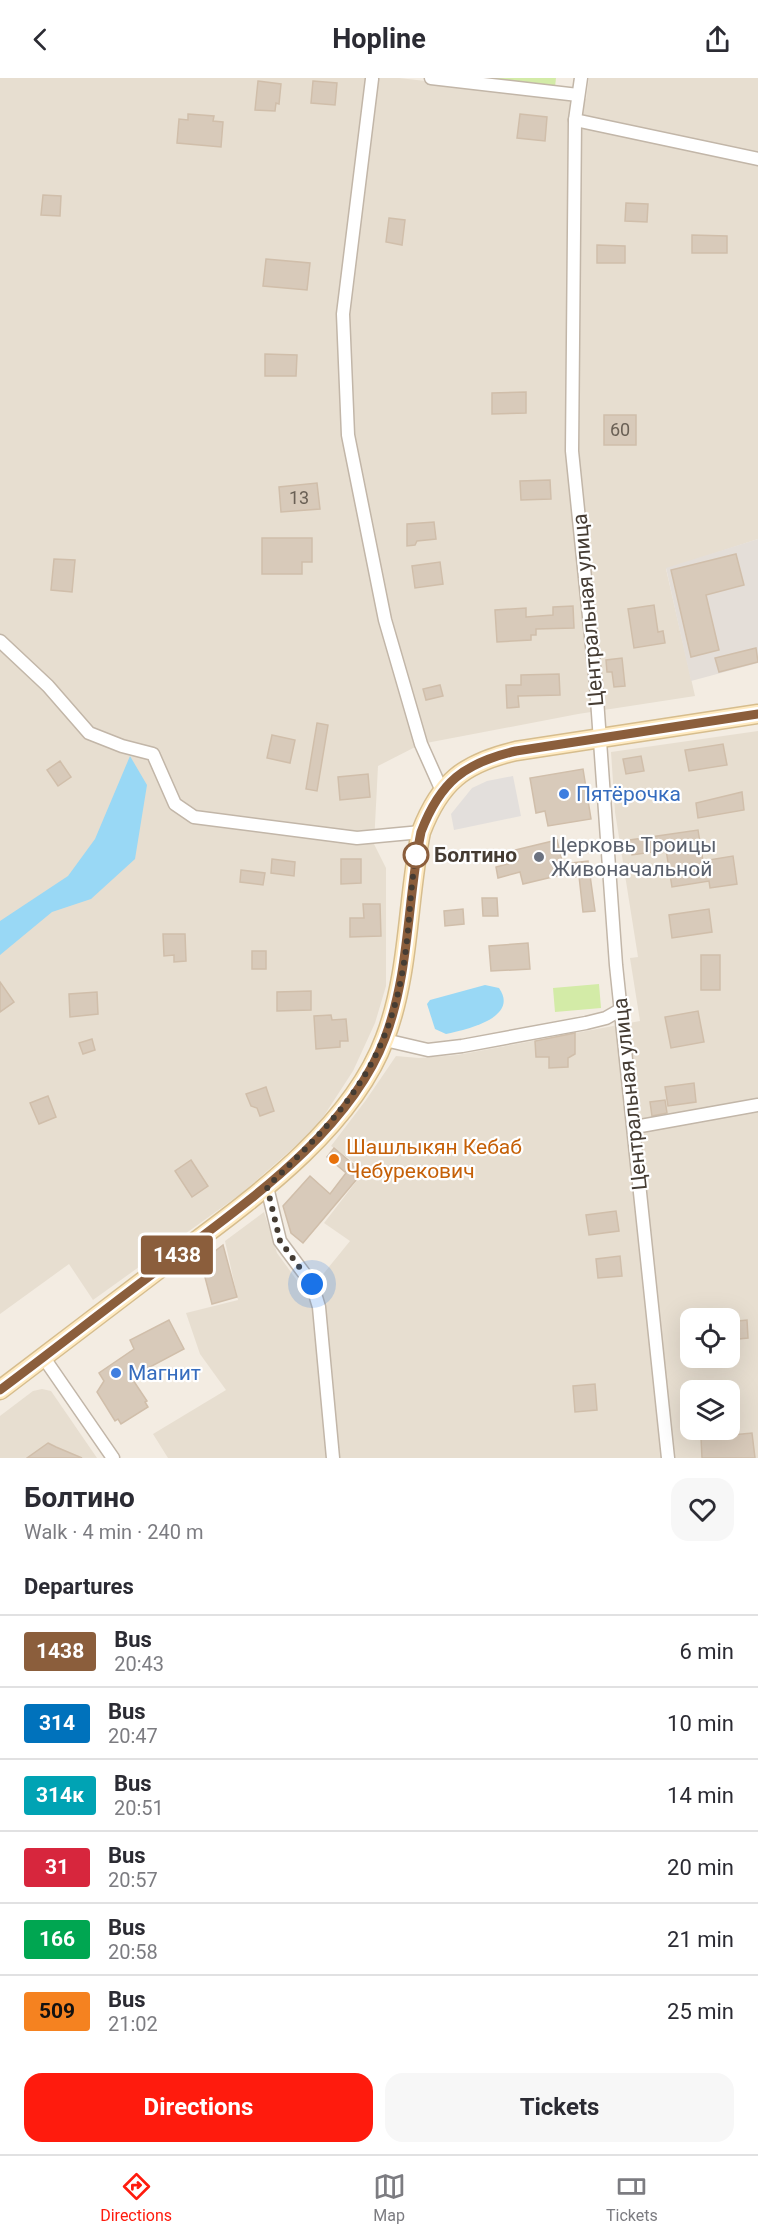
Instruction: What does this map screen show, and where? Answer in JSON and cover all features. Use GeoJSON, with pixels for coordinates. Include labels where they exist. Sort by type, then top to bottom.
{"type":"FeatureCollection","features":[{"type":"Feature","properties":{"kind":"main road"},"geometry":{"type":"LineString","coordinates":[[0,1390],[267,1187],[321,1135],[359,1087],[385,1040],[398,999],[415,862],[421,832],[429,811],[442,791],[457,775],[491,757],[758,714]]}},
{"type":"Feature","properties":{"kind":"street"},"geometry":{"type":"LineString","coordinates":[[430,78],[578,95]]}},
{"type":"Feature","properties":{"kind":"street","name":"Центральная улица"},"geometry":{"type":"LineString","coordinates":[[581,78],[574,120],[572,451],[599,738],[620,1010],[668,1458]]}},
{"type":"Feature","properties":{"kind":"street"},"geometry":{"type":"LineString","coordinates":[[372,79],[343,314],[348,435],[385,620],[421,744],[442,791]]}},
{"type":"Feature","properties":{"kind":"street"},"geometry":{"type":"LineString","coordinates":[[574,120],[758,159]]}},
{"type":"Feature","properties":{"kind":"street"},"geometry":{"type":"LineString","coordinates":[[0,641],[48,686],[89,733],[122,746],[153,754],[175,804],[195,817],[357,838],[421,832]]}},
{"type":"Feature","properties":{"kind":"street"},"geometry":{"type":"LineString","coordinates":[[385,1040],[428,1050],[462,1046],[586,1023],[606,1018],[620,1010]]}},
{"type":"Feature","properties":{"kind":"street"},"geometry":{"type":"LineString","coordinates":[[634,1127],[758,1105]]}},
{"type":"Feature","properties":{"kind":"street"},"geometry":{"type":"LineString","coordinates":[[267,1187],[280,1241],[312,1284],[319,1307],[333,1458]]}},
{"type":"Feature","properties":{"kind":"street"},"geometry":{"type":"LineString","coordinates":[[44,1358],[113,1458]]}},
{"type":"Feature","properties":{"kind":"shaded area"},"geometry":{"type":"Polygon","coordinates":[[[0,78],[399,78],[586,99],[589,78],[758,78],[758,539],[666,569],[695,696],[578,714],[421,744],[378,766],[374,844],[386,868],[386,986],[375,1023],[353,1071],[316,1128],[242,1193],[93,1300],[69,1264],[0,1314],[0,78]]]}},
{"type":"Feature","properties":{"kind":"shaded area"},"geometry":{"type":"Polygon","coordinates":[[[758,539],[758,663],[691,681],[666,568],[758,539]]]}},
{"type":"Feature","properties":{"kind":"shaded area"},"geometry":{"type":"Polygon","coordinates":[[[758,731],[758,1458],[168,1458],[153,1434],[226,1390],[200,1354],[186,1313],[238,1300],[225,1241],[264,1212],[277,1253],[307,1294],[350,1241],[324,1223],[365,1170],[331,1146],[396,1056],[419,1058],[457,1055],[640,1021],[630,958],[638,957],[615,812],[611,752],[758,731]]]}},
{"type":"Feature","properties":{"kind":"shaded area"},"geometry":{"type":"Polygon","coordinates":[[[513,776],[521,816],[454,830],[451,814],[472,788],[487,781],[513,776]]]}},
{"type":"Feature","properties":{"kind":"shaded area"},"geometry":{"type":"Polygon","coordinates":[[[42,1389],[51,1391],[97,1458],[0,1458],[0,1416],[33,1391],[42,1389]]]}},
{"type":"Feature","properties":{"kind":"green space"},"geometry":{"type":"Polygon","coordinates":[[[470,78],[556,78],[555,87],[470,78]]]}},
{"type":"Feature","properties":{"kind":"green space"},"geometry":{"type":"Polygon","coordinates":[[[599,984],[601,1008],[555,1012],[553,988],[599,984]]]}},
{"type":"Feature","properties":{"kind":"water"},"geometry":{"type":"Polygon","coordinates":[[[130,756],[147,785],[135,859],[91,899],[52,912],[0,955],[0,921],[68,876],[95,839],[130,756]]]}},
{"type":"Feature","properties":{"kind":"water"},"geometry":{"type":"Polygon","coordinates":[[[485,985],[499,988],[504,998],[502,1007],[496,1015],[477,1026],[455,1032],[446,1034],[435,1029],[427,1004],[430,1000],[485,985]]]}},
{"type":"Feature","properties":{"kind":"building"},"geometry":{"type":"Polygon","coordinates":[[[258,81],[281,84],[279,104],[276,103],[275,111],[255,110],[258,81]]]}},
{"type":"Feature","properties":{"kind":"building"},"geometry":{"type":"Polygon","coordinates":[[[313,81],[337,83],[335,105],[311,103],[313,81]]]}},
{"type":"Feature","properties":{"kind":"building"},"geometry":{"type":"Polygon","coordinates":[[[188,114],[214,116],[213,121],[223,122],[221,147],[177,143],[179,119],[188,120],[188,114]]]}},
{"type":"Feature","properties":{"kind":"building"},"geometry":{"type":"Polygon","coordinates":[[[520,114],[547,117],[545,141],[517,138],[520,114]]]}},
{"type":"Feature","properties":{"kind":"building"},"geometry":{"type":"Polygon","coordinates":[[[43,195],[61,196],[60,216],[41,215],[43,195]]]}},
{"type":"Feature","properties":{"kind":"building"},"geometry":{"type":"Polygon","coordinates":[[[626,203],[648,204],[647,222],[625,221],[626,203]]]}},
{"type":"Feature","properties":{"kind":"building"},"geometry":{"type":"Polygon","coordinates":[[[389,218],[405,220],[402,245],[386,242],[389,218]]]}},
{"type":"Feature","properties":{"kind":"building"},"geometry":{"type":"Polygon","coordinates":[[[692,235],[727,236],[727,253],[692,253],[692,235]]]}},
{"type":"Feature","properties":{"kind":"building"},"geometry":{"type":"Polygon","coordinates":[[[597,245],[625,246],[625,263],[597,263],[597,245]]]}},
{"type":"Feature","properties":{"kind":"building"},"geometry":{"type":"Polygon","coordinates":[[[266,259],[310,263],[307,290],[263,286],[266,259]]]}},
{"type":"Feature","properties":{"kind":"building"},"geometry":{"type":"Polygon","coordinates":[[[265,354],[297,355],[296,376],[265,376],[265,354]]]}},
{"type":"Feature","properties":{"kind":"building"},"geometry":{"type":"Polygon","coordinates":[[[526,392],[526,413],[492,414],[492,393],[526,392]]]}},
{"type":"Feature","properties":{"kind":"building"},"geometry":{"type":"Polygon","coordinates":[[[604,415],[636,415],[636,445],[604,445],[604,415]]]}},
{"type":"Feature","properties":{"kind":"building"},"geometry":{"type":"Polygon","coordinates":[[[550,480],[551,499],[521,500],[520,481],[550,480]]]}},
{"type":"Feature","properties":{"kind":"building"},"geometry":{"type":"Polygon","coordinates":[[[317,483],[320,509],[281,512],[279,487],[317,483]]]}},
{"type":"Feature","properties":{"kind":"building"},"geometry":{"type":"Polygon","coordinates":[[[434,522],[436,539],[417,541],[415,545],[407,546],[407,524],[434,522]]]}},
{"type":"Feature","properties":{"kind":"building"},"geometry":{"type":"Polygon","coordinates":[[[262,538],[312,538],[312,562],[302,562],[302,574],[262,574],[262,538]]]}},
{"type":"Feature","properties":{"kind":"building"},"geometry":{"type":"Polygon","coordinates":[[[736,554],[744,585],[706,595],[719,650],[691,657],[671,570],[736,554]]]}},
{"type":"Feature","properties":{"kind":"building"},"geometry":{"type":"Polygon","coordinates":[[[54,559],[75,560],[72,592],[51,590],[54,559]]]}},
{"type":"Feature","properties":{"kind":"building"},"geometry":{"type":"Polygon","coordinates":[[[440,562],[443,584],[415,588],[412,566],[440,562]]]}},
{"type":"Feature","properties":{"kind":"building"},"geometry":{"type":"Polygon","coordinates":[[[654,605],[658,632],[663,631],[665,643],[634,648],[628,609],[654,605]]]}},
{"type":"Feature","properties":{"kind":"building"},"geometry":{"type":"Polygon","coordinates":[[[573,606],[574,628],[536,629],[536,635],[531,635],[531,640],[497,642],[495,610],[526,608],[526,617],[553,615],[553,607],[573,606]]]}},
{"type":"Feature","properties":{"kind":"building"},"geometry":{"type":"Polygon","coordinates":[[[756,648],[758,662],[719,672],[715,658],[756,648]]]}},
{"type":"Feature","properties":{"kind":"building"},"geometry":{"type":"Polygon","coordinates":[[[622,658],[625,686],[614,687],[612,672],[607,672],[606,660],[622,658]]]}},
{"type":"Feature","properties":{"kind":"building"},"geometry":{"type":"Polygon","coordinates":[[[559,674],[560,695],[518,696],[519,707],[507,708],[506,685],[521,685],[521,675],[559,674]]]}},
{"type":"Feature","properties":{"kind":"building"},"geometry":{"type":"Polygon","coordinates":[[[440,685],[443,696],[426,700],[423,689],[440,685]]]}},
{"type":"Feature","properties":{"kind":"building"},"geometry":{"type":"Polygon","coordinates":[[[317,723],[328,725],[317,791],[306,789],[317,723]]]}},
{"type":"Feature","properties":{"kind":"building"},"geometry":{"type":"Polygon","coordinates":[[[272,735],[295,740],[290,763],[267,758],[272,735]]]}},
{"type":"Feature","properties":{"kind":"building"},"geometry":{"type":"Polygon","coordinates":[[[723,744],[727,765],[689,771],[685,750],[723,744]]]}},
{"type":"Feature","properties":{"kind":"building"},"geometry":{"type":"Polygon","coordinates":[[[641,756],[644,771],[626,774],[623,759],[641,756]]]}},
{"type":"Feature","properties":{"kind":"building"},"geometry":{"type":"Polygon","coordinates":[[[60,761],[71,777],[58,786],[47,770],[60,761]]]}},
{"type":"Feature","properties":{"kind":"building","name":"Пятёрочка"},"geometry":{"type":"Polygon","coordinates":[[[583,769],[591,819],[548,826],[545,811],[536,813],[530,778],[583,769]]]}},
{"type":"Feature","properties":{"kind":"building"},"geometry":{"type":"Polygon","coordinates":[[[368,774],[370,797],[340,800],[338,777],[368,774]]]}},
{"type":"Feature","properties":{"kind":"building"},"geometry":{"type":"Polygon","coordinates":[[[742,792],[744,810],[698,818],[696,803],[742,792]]]}},
{"type":"Feature","properties":{"kind":"building"},"geometry":{"type":"Polygon","coordinates":[[[698,830],[703,861],[733,856],[737,884],[710,888],[709,881],[672,887],[666,850],[632,855],[630,840],[698,830]]]}},
{"type":"Feature","properties":{"kind":"building","name":"Церковь Троицы Живоначальной"},"geometry":{"type":"Polygon","coordinates":[[[557,840],[565,874],[523,884],[520,872],[498,878],[496,867],[518,861],[515,850],[557,840]]]}},
{"type":"Feature","properties":{"kind":"building"},"geometry":{"type":"Polygon","coordinates":[[[272,859],[295,862],[294,876],[271,873],[272,859]]]}},
{"type":"Feature","properties":{"kind":"building"},"geometry":{"type":"Polygon","coordinates":[[[341,859],[361,859],[361,883],[341,884],[341,859]]]}},
{"type":"Feature","properties":{"kind":"building"},"geometry":{"type":"Polygon","coordinates":[[[588,861],[595,911],[583,912],[579,876],[574,877],[572,863],[588,861]]]}},
{"type":"Feature","properties":{"kind":"building"},"geometry":{"type":"Polygon","coordinates":[[[241,870],[265,873],[263,885],[240,882],[241,870]]]}},
{"type":"Feature","properties":{"kind":"building"},"geometry":{"type":"Polygon","coordinates":[[[482,898],[497,898],[498,916],[483,916],[482,898]]]}},
{"type":"Feature","properties":{"kind":"building"},"geometry":{"type":"Polygon","coordinates":[[[363,904],[380,904],[381,936],[350,937],[350,918],[364,918],[363,904]]]}},
{"type":"Feature","properties":{"kind":"building"},"geometry":{"type":"Polygon","coordinates":[[[463,909],[464,924],[445,926],[444,911],[463,909]]]}},
{"type":"Feature","properties":{"kind":"building"},"geometry":{"type":"Polygon","coordinates":[[[709,909],[712,932],[672,938],[669,915],[709,909]]]}},
{"type":"Feature","properties":{"kind":"building"},"geometry":{"type":"Polygon","coordinates":[[[163,934],[185,934],[186,961],[174,962],[174,955],[164,956],[163,934]]]}},
{"type":"Feature","properties":{"kind":"building"},"geometry":{"type":"Polygon","coordinates":[[[528,943],[530,969],[491,971],[489,946],[528,943]]]}},
{"type":"Feature","properties":{"kind":"building"},"geometry":{"type":"Polygon","coordinates":[[[252,951],[266,951],[266,969],[252,969],[252,951]]]}},
{"type":"Feature","properties":{"kind":"building"},"geometry":{"type":"Polygon","coordinates":[[[701,955],[720,955],[720,990],[701,990],[701,955]]]}},
{"type":"Feature","properties":{"kind":"building"},"geometry":{"type":"Polygon","coordinates":[[[0,982],[14,1002],[0,1012],[0,982]]]}},
{"type":"Feature","properties":{"kind":"building"},"geometry":{"type":"Polygon","coordinates":[[[311,991],[311,1010],[277,1011],[277,992],[311,991]]]}},
{"type":"Feature","properties":{"kind":"building"},"geometry":{"type":"Polygon","coordinates":[[[97,992],[98,1014],[70,1017],[69,994],[97,992]]]}},
{"type":"Feature","properties":{"kind":"building"},"geometry":{"type":"Polygon","coordinates":[[[698,1011],[704,1042],[671,1048],[665,1017],[698,1011]]]}},
{"type":"Feature","properties":{"kind":"building"},"geometry":{"type":"Polygon","coordinates":[[[331,1015],[332,1020],[346,1019],[348,1041],[340,1041],[340,1047],[316,1049],[314,1016],[331,1015]]]}},
{"type":"Feature","properties":{"kind":"building"},"geometry":{"type":"Polygon","coordinates":[[[575,1033],[575,1054],[568,1058],[568,1067],[549,1068],[549,1057],[536,1057],[535,1041],[575,1033]]]}},
{"type":"Feature","properties":{"kind":"building"},"geometry":{"type":"Polygon","coordinates":[[[92,1039],[95,1050],[83,1054],[79,1043],[92,1039]]]}},
{"type":"Feature","properties":{"kind":"building"},"geometry":{"type":"Polygon","coordinates":[[[694,1083],[696,1102],[668,1106],[665,1087],[694,1083]]]}},
{"type":"Feature","properties":{"kind":"building"},"geometry":{"type":"Polygon","coordinates":[[[266,1087],[274,1111],[260,1116],[257,1108],[251,1106],[246,1094],[266,1087]]]}},
{"type":"Feature","properties":{"kind":"building"},"geometry":{"type":"Polygon","coordinates":[[[48,1096],[56,1117],[39,1124],[30,1103],[48,1096]]]}},
{"type":"Feature","properties":{"kind":"building"},"geometry":{"type":"Polygon","coordinates":[[[665,1100],[667,1113],[652,1116],[650,1102],[665,1100]]]}},
{"type":"Feature","properties":{"kind":"building"},"geometry":{"type":"Polygon","coordinates":[[[334,1148],[353,1164],[345,1172],[327,1157],[334,1148]]]}},
{"type":"Feature","properties":{"kind":"building"},"geometry":{"type":"Polygon","coordinates":[[[191,1160],[208,1186],[192,1197],[175,1171],[191,1160]]]}},
{"type":"Feature","properties":{"kind":"building"},"geometry":{"type":"Polygon","coordinates":[[[352,1165],[362,1173],[303,1243],[291,1233],[283,1206],[310,1176],[330,1194],[352,1165]]]}},
{"type":"Feature","properties":{"kind":"building"},"geometry":{"type":"Polygon","coordinates":[[[616,1211],[619,1231],[589,1235],[586,1215],[616,1211]]]}},
{"type":"Feature","properties":{"kind":"building"},"geometry":{"type":"Polygon","coordinates":[[[223,1245],[237,1297],[212,1304],[201,1262],[223,1245]]]}},
{"type":"Feature","properties":{"kind":"building"},"geometry":{"type":"Polygon","coordinates":[[[620,1256],[622,1276],[598,1278],[596,1259],[620,1256]]]}},
{"type":"Feature","properties":{"kind":"building"},"geometry":{"type":"Polygon","coordinates":[[[169,1320],[184,1349],[131,1377],[147,1401],[145,1402],[148,1407],[121,1424],[118,1419],[115,1421],[97,1392],[104,1381],[99,1373],[134,1349],[130,1340],[169,1320]]]}},
{"type":"Feature","properties":{"kind":"building"},"geometry":{"type":"Polygon","coordinates":[[[747,1320],[748,1338],[740,1339],[740,1321],[747,1320]]]}},
{"type":"Feature","properties":{"kind":"building"},"geometry":{"type":"Polygon","coordinates":[[[595,1384],[597,1410],[575,1412],[573,1386],[595,1384]]]}},
{"type":"Feature","properties":{"kind":"building"},"geometry":{"type":"Polygon","coordinates":[[[752,1433],[755,1458],[702,1458],[701,1440],[740,1440],[740,1434],[752,1433]]]}},
{"type":"Feature","properties":{"kind":"building"},"geometry":{"type":"Polygon","coordinates":[[[48,1443],[56,1447],[82,1458],[27,1458],[48,1443]]]}},
{"type":"Feature","properties":{"kind":"bus line","name":"1438"},"geometry":{"type":"LineString","coordinates":[[0,1390],[267,1187],[321,1135],[359,1087],[385,1040],[398,999],[415,862],[421,832],[429,811],[442,791],[457,775],[491,757],[516,751],[758,714]]}},
{"type":"Feature","properties":{"kind":"place","name":"Пятёрочка"},"geometry":{"type":"Point","coordinates":[564,794]}},
{"type":"Feature","properties":{"kind":"place","name":"Болтино"},"geometry":{"type":"Point","coordinates":[416,855]}},
{"type":"Feature","properties":{"kind":"place","name":"Церковь Троицы Живоначальной"},"geometry":{"type":"Point","coordinates":[539,857]}},
{"type":"Feature","properties":{"kind":"place","name":"Шашлыкян Кебаб Чебурекович"},"geometry":{"type":"Point","coordinates":[334,1159]}},
{"type":"Feature","properties":{"kind":"place","name":"Магнит"},"geometry":{"type":"Point","coordinates":[116,1373]}},
{"type":"Feature","properties":{"kind":"route"},"geometry":{"type":"LineString","coordinates":[[312,1284],[280,1241],[267,1187],[321,1135],[359,1087],[385,1040],[398,999],[417,851],[416,855]]}}]}
